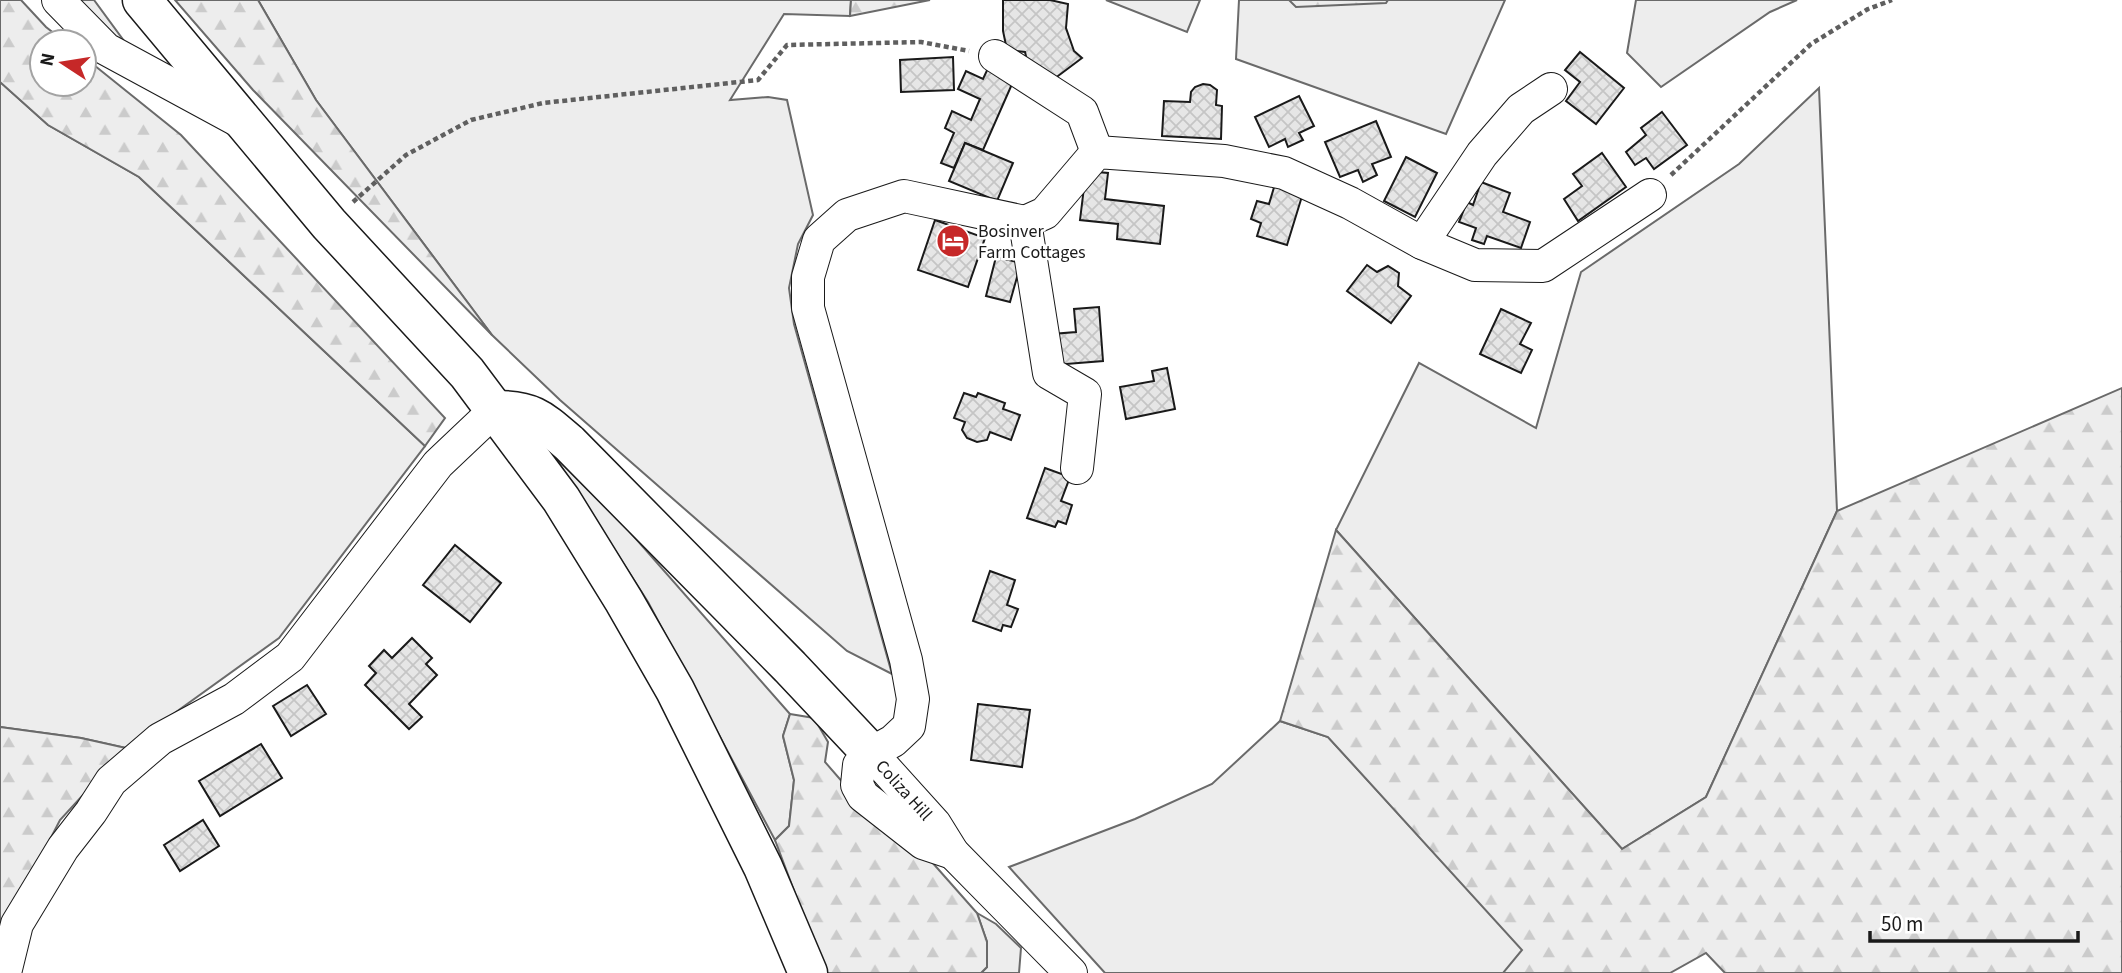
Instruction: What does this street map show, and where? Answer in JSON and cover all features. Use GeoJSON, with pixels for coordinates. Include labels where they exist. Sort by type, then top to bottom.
{"type":"FeatureCollection","features":[{"type":"Feature","properties":{"kind":"highway"},"geometry":{"type":"LineString","coordinates":[[142,0],[329,224],[437,339],[495,410],[561,499],[675,690],[763,867],[808,973]]}},
{"type":"Feature","properties":{"kind":"highway"},"geometry":{"type":"LineString","coordinates":[[495,410],[520,410],[541,419],[569,443],[790,667],[871,754]]}},
{"type":"Feature","properties":{"kind":"street"},"geometry":{"type":"LineString","coordinates":[[58,0],[106,50],[245,124]]}},
{"type":"Feature","properties":{"kind":"street"},"geometry":{"type":"LineString","coordinates":[[995,56],[1082,112],[1097,152]]}},
{"type":"Feature","properties":{"kind":"street"},"geometry":{"type":"LineString","coordinates":[[1422,243],[1482,154],[1521,109],[1551,89]]}},
{"type":"Feature","properties":{"kind":"street"},"geometry":{"type":"LineString","coordinates":[[1097,152],[1224,162],[1284,173],[1350,202],[1422,243],[1475,265],[1543,266],[1650,195]]}},
{"type":"Feature","properties":{"kind":"street"},"geometry":{"type":"LineString","coordinates":[[871,754],[893,741],[909,726],[913,699],[911,678],[808,308],[808,277],[819,240],[847,215],[904,196],[1025,222],[1045,213],[1097,152]]}},
{"type":"Feature","properties":{"kind":"street"},"geometry":{"type":"LineString","coordinates":[[1025,222],[1049,373],[1096,397],[1077,468]]}},
{"type":"Feature","properties":{"kind":"street"},"geometry":{"type":"LineString","coordinates":[[5,973],[17,924],[63,848],[111,781],[160,739],[234,699],[290,657],[438,464],[495,410]]}},
{"type":"Feature","properties":{"kind":"street","name":"Coliza Hill"},"geometry":{"type":"LineString","coordinates":[[871,754],[859,765],[857,772],[857,785],[863,796],[923,843],[953,853],[1071,973]]}},
{"type":"Feature","properties":{"kind":"path"},"geometry":{"type":"LineString","coordinates":[[1650,195],[1811,44],[1868,9],[1892,0]]}},
{"type":"Feature","properties":{"kind":"path"},"geometry":{"type":"LineString","coordinates":[[329,224],[406,155],[471,120],[543,103],[758,79],[787,45],[920,42],[995,56]]}},
{"type":"Feature","properties":{"kind":"shaded area"},"geometry":{"type":"Polygon","coordinates":[[[74,0],[94,0],[129,51],[74,0]]]}},
{"type":"Feature","properties":{"kind":"shaded area"},"geometry":{"type":"Polygon","coordinates":[[[258,0],[851,0],[850,16],[784,14],[730,100],[768,97],[787,100],[813,215],[798,244],[789,288],[794,324],[892,674],[847,651],[560,400],[492,335],[316,100],[258,0]]]}},
{"type":"Feature","properties":{"kind":"shaded area"},"geometry":{"type":"Polygon","coordinates":[[[1106,0],[1200,0],[1187,32],[1106,0]]]}},
{"type":"Feature","properties":{"kind":"shaded area"},"geometry":{"type":"Polygon","coordinates":[[[1239,0],[1505,0],[1446,134],[1236,59],[1239,0]]]}},
{"type":"Feature","properties":{"kind":"shaded area"},"geometry":{"type":"Polygon","coordinates":[[[1636,0],[1797,0],[1770,12],[1661,87],[1627,53],[1636,0]]]}},
{"type":"Feature","properties":{"kind":"shaded area"},"geometry":{"type":"Polygon","coordinates":[[[0,82],[48,125],[139,177],[425,446],[279,638],[126,748],[81,738],[0,727],[0,82]]]}},
{"type":"Feature","properties":{"kind":"shaded area"},"geometry":{"type":"Polygon","coordinates":[[[1819,88],[1837,511],[1706,797],[1622,849],[1336,530],[1419,363],[1536,428],[1581,272],[1739,164],[1819,88]]]}},
{"type":"Feature","properties":{"kind":"shaded area"},"geometry":{"type":"Polygon","coordinates":[[[556,448],[790,714],[783,736],[794,780],[789,826],[775,840],[648,602],[550,449],[556,448]]]}},
{"type":"Feature","properties":{"kind":"shaded area"},"geometry":{"type":"Polygon","coordinates":[[[1280,721],[1328,737],[1523,950],[1505,973],[1105,973],[1009,867],[1135,819],[1212,784],[1280,721]]]}},
{"type":"Feature","properties":{"kind":"shaded area"},"geometry":{"type":"Polygon","coordinates":[[[977,913],[996,924],[1021,948],[1019,973],[981,973],[987,967],[987,942],[977,913]]]}},
{"type":"Feature","properties":{"kind":"green space"},"geometry":{"type":"Polygon","coordinates":[[[0,0],[21,0],[47,28],[28,28],[28,98],[98,98],[98,68],[181,135],[445,418],[425,446],[139,177],[48,125],[0,82],[0,0]]]}},
{"type":"Feature","properties":{"kind":"green space"},"geometry":{"type":"Polygon","coordinates":[[[175,0],[258,0],[316,100],[492,335],[253,90],[175,0]]]}},
{"type":"Feature","properties":{"kind":"green space"},"geometry":{"type":"Polygon","coordinates":[[[851,0],[930,0],[850,16],[851,0]]]}},
{"type":"Feature","properties":{"kind":"green space"},"geometry":{"type":"Polygon","coordinates":[[[1289,0],[1388,0],[1386,3],[1296,7],[1289,0]]]}},
{"type":"Feature","properties":{"kind":"green space"},"geometry":{"type":"Polygon","coordinates":[[[2122,388],[2122,973],[1725,973],[1706,953],[1670,973],[1503,973],[1522,950],[1328,737],[1280,721],[1336,530],[1622,849],[1706,797],[1837,511],[2122,388]]]}},
{"type":"Feature","properties":{"kind":"green space"},"geometry":{"type":"Polygon","coordinates":[[[790,714],[814,718],[828,742],[825,762],[845,785],[931,861],[977,913],[987,942],[987,967],[981,973],[825,973],[775,840],[789,826],[794,780],[783,736],[790,714]]]}},
{"type":"Feature","properties":{"kind":"green space"},"geometry":{"type":"Polygon","coordinates":[[[0,727],[81,738],[126,748],[60,820],[14,909],[0,958],[0,727]]]}},
{"type":"Feature","properties":{"kind":"building"},"geometry":{"type":"Polygon","coordinates":[[[1003,0],[1050,0],[1068,4],[1066,28],[1074,51],[1082,58],[1046,85],[1029,69],[1025,52],[1007,50],[1003,31],[1003,0]]]}},
{"type":"Feature","properties":{"kind":"building"},"geometry":{"type":"Polygon","coordinates":[[[1580,52],[1624,88],[1596,124],[1566,101],[1580,82],[1565,70],[1580,52]]]}},
{"type":"Feature","properties":{"kind":"building"},"geometry":{"type":"Polygon","coordinates":[[[953,57],[954,90],[901,92],[900,60],[953,57]]]}},
{"type":"Feature","properties":{"kind":"building"},"geometry":{"type":"Polygon","coordinates":[[[990,64],[1016,75],[983,150],[965,143],[954,168],[941,163],[954,133],[945,128],[952,111],[971,120],[980,99],[958,89],[966,71],[983,79],[990,64]]]}},
{"type":"Feature","properties":{"kind":"building"},"geometry":{"type":"Polygon","coordinates":[[[1203,84],[1217,90],[1216,105],[1222,106],[1221,139],[1162,136],[1164,101],[1190,102],[1191,92],[1203,84]]]}},
{"type":"Feature","properties":{"kind":"building"},"geometry":{"type":"Polygon","coordinates":[[[1299,96],[1314,126],[1299,133],[1303,140],[1288,147],[1285,139],[1269,147],[1255,117],[1299,96]]]}},
{"type":"Feature","properties":{"kind":"building"},"geometry":{"type":"Polygon","coordinates":[[[1662,112],[1687,145],[1654,169],[1646,158],[1635,165],[1626,152],[1646,135],[1641,128],[1662,112]]]}},
{"type":"Feature","properties":{"kind":"building"},"geometry":{"type":"Polygon","coordinates":[[[1376,121],[1391,157],[1372,164],[1377,175],[1363,182],[1358,170],[1340,177],[1325,142],[1376,121]]]}},
{"type":"Feature","properties":{"kind":"building"},"geometry":{"type":"Polygon","coordinates":[[[965,143],[1013,163],[997,201],[949,181],[965,143]]]}},
{"type":"Feature","properties":{"kind":"building"},"geometry":{"type":"Polygon","coordinates":[[[1602,153],[1626,187],[1578,221],[1564,199],[1582,186],[1573,174],[1602,153]]]}},
{"type":"Feature","properties":{"kind":"building"},"geometry":{"type":"Polygon","coordinates":[[[1406,157],[1437,173],[1415,217],[1384,201],[1406,157]]]}},
{"type":"Feature","properties":{"kind":"building"},"geometry":{"type":"Polygon","coordinates":[[[1086,171],[1108,173],[1105,199],[1164,206],[1160,244],[1117,239],[1118,224],[1080,220],[1086,171]]]}},
{"type":"Feature","properties":{"kind":"building"},"geometry":{"type":"Polygon","coordinates":[[[1481,182],[1510,193],[1503,212],[1530,222],[1521,248],[1487,236],[1484,244],[1472,240],[1476,228],[1459,222],[1467,202],[1473,205],[1481,182]]]}},
{"type":"Feature","properties":{"kind":"building"},"geometry":{"type":"Polygon","coordinates":[[[1275,184],[1303,193],[1287,245],[1257,236],[1261,223],[1251,219],[1257,201],[1269,204],[1275,184]]]}},
{"type":"Feature","properties":{"kind":"building"},"geometry":{"type":"Polygon","coordinates":[[[935,220],[985,238],[968,287],[918,270],[935,220]]]}},
{"type":"Feature","properties":{"kind":"building"},"geometry":{"type":"Polygon","coordinates":[[[996,257],[1021,263],[1010,302],[986,296],[996,257]]]}},
{"type":"Feature","properties":{"kind":"building"},"geometry":{"type":"Polygon","coordinates":[[[1367,265],[1377,272],[1388,266],[1399,273],[1398,286],[1411,296],[1391,323],[1347,291],[1367,265]]]}},
{"type":"Feature","properties":{"kind":"building"},"geometry":{"type":"Polygon","coordinates":[[[1099,307],[1103,361],[1054,365],[1052,334],[1076,332],[1074,309],[1099,307]]]}},
{"type":"Feature","properties":{"kind":"building"},"geometry":{"type":"Polygon","coordinates":[[[1501,309],[1531,323],[1520,344],[1532,350],[1521,373],[1480,354],[1501,309]]]}},
{"type":"Feature","properties":{"kind":"building"},"geometry":{"type":"Polygon","coordinates":[[[1167,368],[1175,409],[1126,419],[1120,387],[1154,381],[1152,371],[1167,368]]]}},
{"type":"Feature","properties":{"kind":"building"},"geometry":{"type":"Polygon","coordinates":[[[964,393],[976,397],[978,393],[1005,403],[1003,409],[1020,415],[1011,440],[990,432],[987,440],[977,442],[967,438],[962,430],[965,422],[954,418],[964,393]]]}},
{"type":"Feature","properties":{"kind":"building"},"geometry":{"type":"Polygon","coordinates":[[[1045,468],[1070,477],[1061,501],[1072,505],[1066,524],[1058,521],[1055,527],[1027,518],[1045,468]]]}},
{"type":"Feature","properties":{"kind":"building"},"geometry":{"type":"Polygon","coordinates":[[[455,545],[501,583],[470,622],[423,585],[455,545]]]}},
{"type":"Feature","properties":{"kind":"building"},"geometry":{"type":"Polygon","coordinates":[[[990,571],[1015,580],[1007,605],[1018,609],[1011,627],[1003,625],[1001,631],[973,621],[990,571]]]}},
{"type":"Feature","properties":{"kind":"building"},"geometry":{"type":"Polygon","coordinates":[[[412,638],[432,658],[426,664],[437,675],[409,704],[422,717],[409,729],[365,685],[376,673],[369,666],[384,650],[392,658],[412,638]]]}},
{"type":"Feature","properties":{"kind":"building"},"geometry":{"type":"Polygon","coordinates":[[[307,685],[326,714],[291,736],[273,706],[307,685]]]}},
{"type":"Feature","properties":{"kind":"building"},"geometry":{"type":"Polygon","coordinates":[[[978,704],[1030,710],[1022,767],[971,760],[978,704]]]}},
{"type":"Feature","properties":{"kind":"building"},"geometry":{"type":"Polygon","coordinates":[[[261,744],[282,778],[220,816],[199,781],[261,744]]]}},
{"type":"Feature","properties":{"kind":"building"},"geometry":{"type":"Polygon","coordinates":[[[203,820],[219,846],[180,871],[164,845],[203,820]]]}},
{"type":"Feature","properties":{"kind":"place","name":"Bosinver Farm Cottages"},"geometry":{"type":"Point","coordinates":[953,241]}}]}
